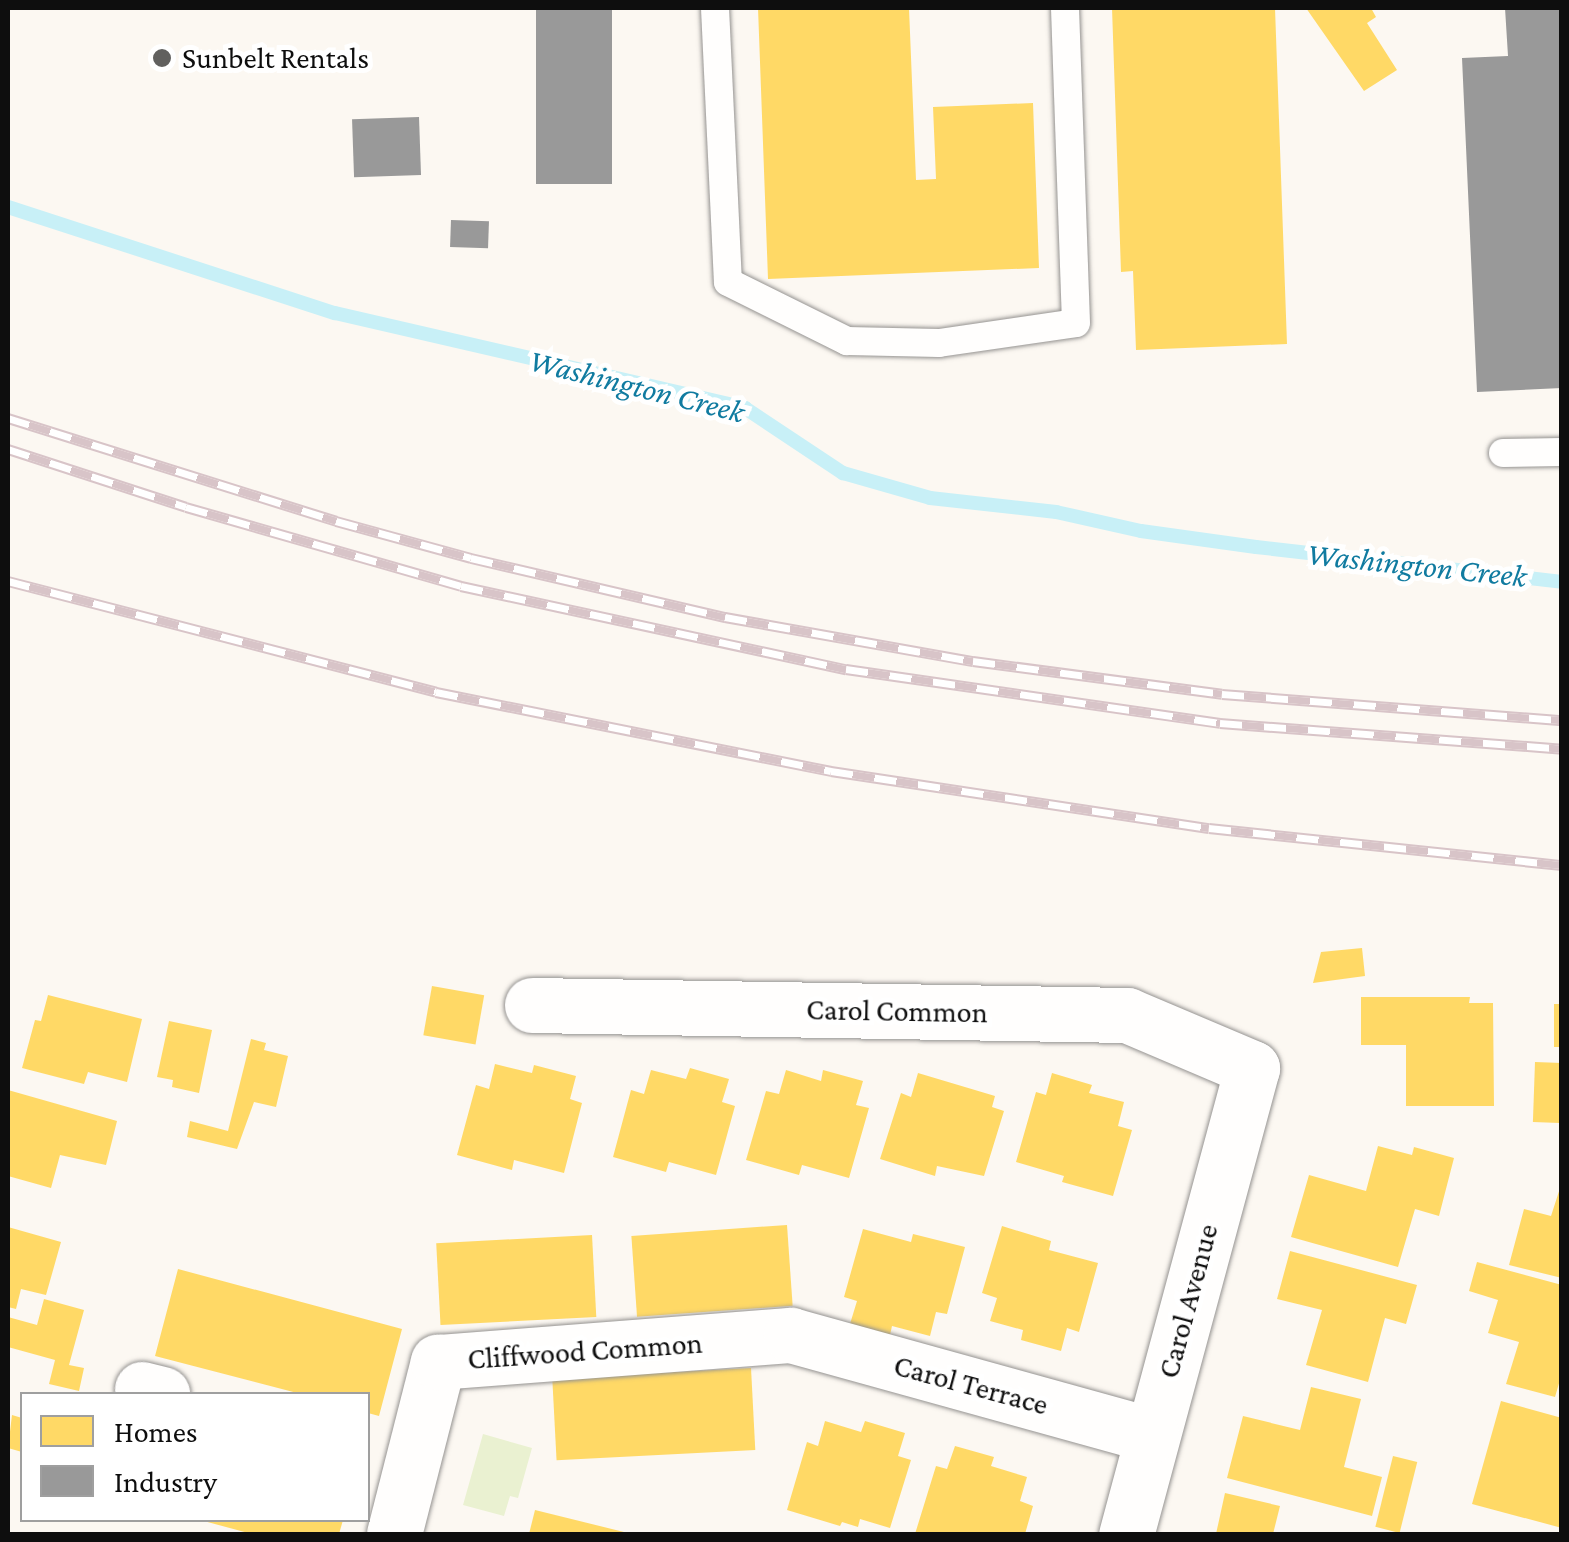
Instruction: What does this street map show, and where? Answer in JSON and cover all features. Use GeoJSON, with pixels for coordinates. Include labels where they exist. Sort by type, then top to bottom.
{"type":"FeatureCollection","features":[{"type":"Feature","properties":{"kind":"street","name":"Carol Common"},"geometry":{"type":"LineString","coordinates":[[532,1005],[1127,1015],[1252,1068]]}},
{"type":"Feature","properties":{"kind":"street","name":"Carol Avenue"},"geometry":{"type":"LineString","coordinates":[[1126,1534],[1252,1068]]}},
{"type":"Feature","properties":{"kind":"street","name":"Carol Terrace"},"geometry":{"type":"LineString","coordinates":[[790,1336],[1151,1435]]}},
{"type":"Feature","properties":{"kind":"street","name":"Cliffwood Common"},"geometry":{"type":"LineString","coordinates":[[394,1534],[390,1455],[438,1362],[790,1336]]}},
{"type":"Feature","properties":{"kind":"lane"},"geometry":{"type":"LineString","coordinates":[[715,8],[728,282],[847,341],[939,343],[1076,323],[1064,8]]}},
{"type":"Feature","properties":{"kind":"lane"},"geometry":{"type":"LineString","coordinates":[[1502,453],[1562,452]]}},
{"type":"Feature","properties":{"kind":"green space"},"geometry":{"type":"Polygon","coordinates":[[[483,1434],[532,1448],[518,1498],[510,1496],[504,1516],[463,1505],[483,1434]]]}},
{"type":"Feature","properties":{"kind":"building: Homes"},"geometry":{"type":"Polygon","coordinates":[[[758,8],[909,8],[916,180],[936,179],[933,107],[1033,103],[1039,268],[768,279],[758,8]]]}},
{"type":"Feature","properties":{"kind":"building: Homes"},"geometry":{"type":"Polygon","coordinates":[[[1112,8],[1275,8],[1287,344],[1136,350],[1133,271],[1121,272],[1112,8]]]}},
{"type":"Feature","properties":{"kind":"building: Homes"},"geometry":{"type":"Polygon","coordinates":[[[1306,8],[1371,8],[1376,17],[1367,23],[1397,70],[1364,91],[1306,8]]]}},
{"type":"Feature","properties":{"kind":"building: Homes"},"geometry":{"type":"Polygon","coordinates":[[[1362,948],[1365,976],[1313,983],[1321,952],[1362,948]]]}},
{"type":"Feature","properties":{"kind":"building: Homes"},"geometry":{"type":"Polygon","coordinates":[[[432,986],[484,995],[476,1044],[423,1035],[432,986]]]}},
{"type":"Feature","properties":{"kind":"building: Homes"},"geometry":{"type":"Polygon","coordinates":[[[48,995],[142,1019],[127,1082],[88,1072],[84,1084],[22,1068],[35,1020],[41,1021],[48,995]]]}},
{"type":"Feature","properties":{"kind":"building: Homes"},"geometry":{"type":"Polygon","coordinates":[[[1361,997],[1470,997],[1469,1003],[1493,1003],[1494,1106],[1406,1106],[1406,1045],[1361,1045],[1361,997]]]}},
{"type":"Feature","properties":{"kind":"building: Homes"},"geometry":{"type":"Polygon","coordinates":[[[1554,1004],[1562,1004],[1562,1047],[1554,1047],[1554,1004]]]}},
{"type":"Feature","properties":{"kind":"building: Homes"},"geometry":{"type":"Polygon","coordinates":[[[169,1021],[212,1030],[199,1093],[172,1087],[173,1080],[157,1077],[169,1021]]]}},
{"type":"Feature","properties":{"kind":"building: Homes"},"geometry":{"type":"Polygon","coordinates":[[[251,1039],[266,1043],[264,1050],[288,1056],[276,1107],[254,1102],[237,1149],[187,1137],[190,1121],[228,1131],[251,1039]]]}},
{"type":"Feature","properties":{"kind":"building: Homes"},"geometry":{"type":"Polygon","coordinates":[[[1535,1062],[1562,1063],[1560,1123],[1533,1122],[1535,1062]]]}},
{"type":"Feature","properties":{"kind":"building: Homes"},"geometry":{"type":"Polygon","coordinates":[[[495,1064],[532,1073],[534,1065],[576,1076],[570,1099],[582,1103],[564,1173],[514,1160],[512,1170],[457,1155],[476,1085],[489,1089],[495,1064]]]}},
{"type":"Feature","properties":{"kind":"building: Homes"},"geometry":{"type":"Polygon","coordinates":[[[690,1068],[729,1079],[722,1102],[735,1106],[716,1175],[669,1162],[666,1172],[613,1157],[631,1090],[644,1094],[651,1070],[686,1079],[690,1068]]]}},
{"type":"Feature","properties":{"kind":"building: Homes"},"geometry":{"type":"Polygon","coordinates":[[[786,1070],[821,1081],[823,1070],[863,1081],[856,1105],[869,1108],[849,1178],[802,1165],[799,1175],[746,1160],[766,1091],[779,1094],[786,1070]]]}},
{"type":"Feature","properties":{"kind":"building: Homes"},"geometry":{"type":"Polygon","coordinates":[[[918,1073],[995,1096],[992,1107],[1004,1111],[984,1176],[937,1166],[935,1176],[880,1159],[901,1093],[911,1097],[918,1073]]]}},
{"type":"Feature","properties":{"kind":"building: Homes"},"geometry":{"type":"Polygon","coordinates":[[[1052,1073],[1092,1085],[1089,1093],[1124,1102],[1118,1126],[1132,1130],[1113,1196],[1062,1182],[1064,1176],[1016,1162],[1036,1092],[1046,1095],[1052,1073]]]}},
{"type":"Feature","properties":{"kind":"building: Homes"},"geometry":{"type":"Polygon","coordinates":[[[8,1090],[117,1121],[106,1165],[60,1155],[51,1188],[8,1176],[8,1090]]]}},
{"type":"Feature","properties":{"kind":"building: Homes"},"geometry":{"type":"Polygon","coordinates":[[[1378,1146],[1412,1155],[1414,1147],[1454,1158],[1439,1216],[1415,1209],[1398,1267],[1291,1237],[1309,1175],[1366,1191],[1378,1146]]]}},
{"type":"Feature","properties":{"kind":"building: Homes"},"geometry":{"type":"Polygon","coordinates":[[[1562,1182],[1562,1278],[1509,1265],[1524,1209],[1551,1216],[1562,1182]]]}},
{"type":"Feature","properties":{"kind":"building: Homes"},"geometry":{"type":"Polygon","coordinates":[[[787,1225],[793,1306],[637,1317],[631,1236],[787,1225]]]}},
{"type":"Feature","properties":{"kind":"building: Homes"},"geometry":{"type":"Polygon","coordinates":[[[1002,1226],[1051,1241],[1049,1250],[1098,1263],[1079,1332],[1067,1328],[1061,1351],[1021,1340],[1023,1330],[990,1321],[997,1298],[982,1293],[1002,1226]]]}},
{"type":"Feature","properties":{"kind":"building: Homes"},"geometry":{"type":"Polygon","coordinates":[[[8,1227],[61,1242],[46,1295],[21,1289],[16,1309],[8,1307],[8,1227]]]}},
{"type":"Feature","properties":{"kind":"building: Homes"},"geometry":{"type":"Polygon","coordinates":[[[863,1229],[911,1242],[913,1234],[965,1247],[947,1314],[936,1312],[930,1336],[892,1326],[890,1335],[850,1324],[857,1301],[844,1297],[863,1229]]]}},
{"type":"Feature","properties":{"kind":"building: Homes"},"geometry":{"type":"Polygon","coordinates":[[[592,1235],[596,1317],[441,1325],[436,1243],[592,1235]]]}},
{"type":"Feature","properties":{"kind":"building: Homes"},"geometry":{"type":"Polygon","coordinates":[[[1290,1251],[1417,1285],[1406,1324],[1385,1318],[1368,1382],[1306,1365],[1322,1310],[1277,1299],[1290,1251]]]}},
{"type":"Feature","properties":{"kind":"building: Homes"},"geometry":{"type":"Polygon","coordinates":[[[1477,1262],[1562,1285],[1562,1373],[1555,1397],[1506,1384],[1519,1342],[1488,1333],[1498,1300],[1469,1291],[1477,1262]]]}},
{"type":"Feature","properties":{"kind":"building: Homes"},"geometry":{"type":"Polygon","coordinates":[[[178,1269],[402,1329],[379,1416],[370,1414],[370,1392],[293,1392],[155,1356],[178,1269]]]}},
{"type":"Feature","properties":{"kind":"building: Homes"},"geometry":{"type":"Polygon","coordinates":[[[44,1299],[84,1310],[69,1365],[84,1368],[79,1391],[49,1384],[55,1360],[8,1347],[8,1317],[37,1325],[44,1299]]]}},
{"type":"Feature","properties":{"kind":"building: Homes"},"geometry":{"type":"Polygon","coordinates":[[[751,1368],[755,1450],[557,1460],[552,1378],[751,1368]]]}},
{"type":"Feature","properties":{"kind":"building: Homes"},"geometry":{"type":"Polygon","coordinates":[[[1311,1387],[1361,1399],[1344,1467],[1382,1477],[1372,1516],[1227,1478],[1243,1416],[1300,1430],[1311,1387]]]}},
{"type":"Feature","properties":{"kind":"building: Homes"},"geometry":{"type":"Polygon","coordinates":[[[1501,1401],[1562,1418],[1562,1528],[1472,1504],[1501,1401]]]}},
{"type":"Feature","properties":{"kind":"building: Homes"},"geometry":{"type":"Polygon","coordinates":[[[12,1415],[20,1417],[20,1451],[8,1448],[12,1415]]]}},
{"type":"Feature","properties":{"kind":"building: Homes"},"geometry":{"type":"Polygon","coordinates":[[[825,1421],[861,1432],[865,1421],[905,1433],[898,1456],[911,1460],[890,1528],[860,1519],[858,1527],[842,1522],[840,1526],[787,1510],[807,1442],[818,1446],[825,1421]]]}},
{"type":"Feature","properties":{"kind":"building: Homes"},"geometry":{"type":"Polygon","coordinates":[[[955,1446],[994,1457],[991,1466],[1027,1477],[1020,1501],[1033,1506],[1025,1534],[915,1534],[936,1466],[947,1469],[955,1446]]]}},
{"type":"Feature","properties":{"kind":"building: Homes"},"geometry":{"type":"Polygon","coordinates":[[[1393,1456],[1417,1462],[1400,1533],[1375,1527],[1393,1456]]]}},
{"type":"Feature","properties":{"kind":"building: Homes"},"geometry":{"type":"Polygon","coordinates":[[[1225,1493],[1280,1506],[1273,1534],[1216,1534],[1225,1493]]]}},
{"type":"Feature","properties":{"kind":"building: Homes"},"geometry":{"type":"Polygon","coordinates":[[[535,1510],[628,1533],[628,1534],[529,1534],[535,1510]]]}},
{"type":"Feature","properties":{"kind":"building: Homes"},"geometry":{"type":"Polygon","coordinates":[[[207,1522],[342,1522],[339,1534],[252,1534],[207,1522]]]}},
{"type":"Feature","properties":{"kind":"building: Industry"},"geometry":{"type":"Polygon","coordinates":[[[536,8],[612,8],[612,184],[536,184],[536,8]]]}},
{"type":"Feature","properties":{"kind":"building: Industry"},"geometry":{"type":"Polygon","coordinates":[[[1505,8],[1562,8],[1562,388],[1477,392],[1462,58],[1508,56],[1505,8]]]}},
{"type":"Feature","properties":{"kind":"building: Industry"},"geometry":{"type":"Polygon","coordinates":[[[419,117],[421,175],[354,177],[352,119],[419,117]]]}},
{"type":"Feature","properties":{"kind":"building: Industry"},"geometry":{"type":"Polygon","coordinates":[[[451,220],[489,221],[488,248],[450,247],[451,220]]]}},
{"type":"Feature","properties":{"kind":"waterway","name":"Washington Creek"},"geometry":{"type":"LineString","coordinates":[[8,207],[335,313],[745,408],[843,473],[930,498],[1056,512],[1141,531],[1256,547],[1562,582]]}},
{"type":"Feature","properties":{"kind":"railway"},"geometry":{"type":"LineString","coordinates":[[8,418],[336,521],[471,558],[725,617],[973,661],[1222,694],[1562,720]]}},
{"type":"Feature","properties":{"kind":"railway"},"geometry":{"type":"LineString","coordinates":[[8,449],[186,507],[461,586],[846,669],[1220,723],[1562,749]]}},
{"type":"Feature","properties":{"kind":"railway"},"geometry":{"type":"LineString","coordinates":[[8,581],[436,692],[831,771],[1209,828],[1562,865]]}},
{"type":"Feature","properties":{"kind":"place","name":"Sunbelt Rentals"},"geometry":{"type":"Point","coordinates":[162,58]}}]}
